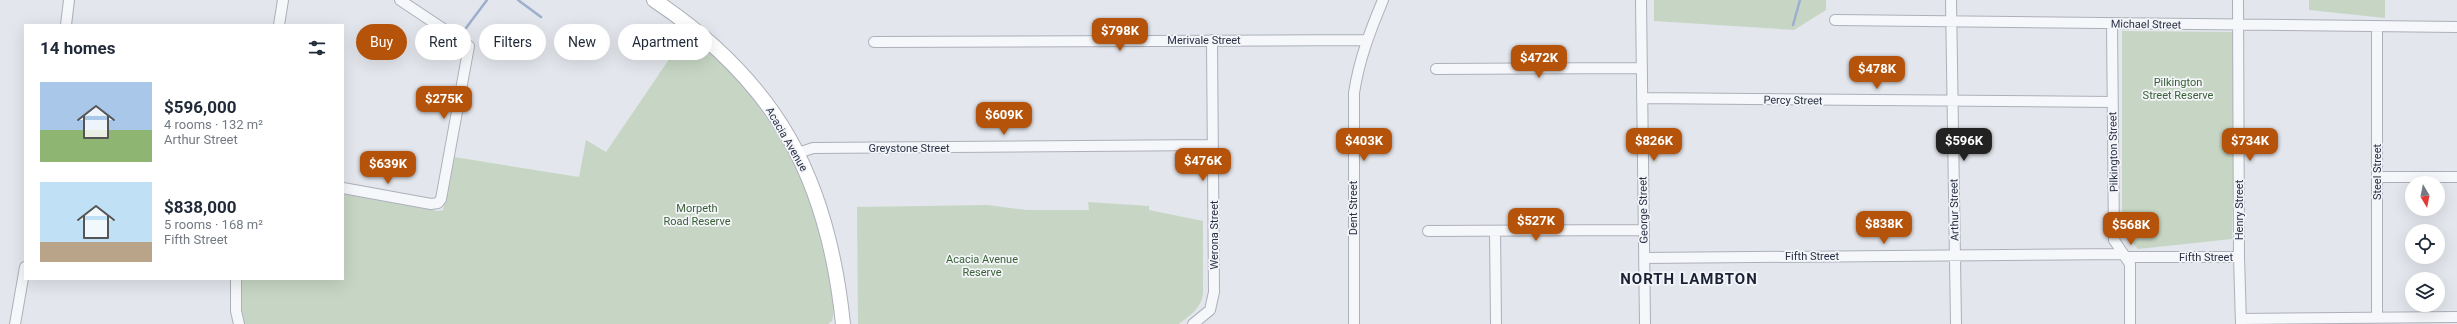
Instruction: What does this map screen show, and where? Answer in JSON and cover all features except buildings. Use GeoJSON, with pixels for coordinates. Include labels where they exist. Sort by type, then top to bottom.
{"type":"FeatureCollection","features":[{"type":"Feature","properties":{"kind":"street"},"geometry":{"type":"LineString","coordinates":[[66,24],[69,0]]}},
{"type":"Feature","properties":{"kind":"street"},"geometry":{"type":"LineString","coordinates":[[278,24],[283,0]]}},
{"type":"Feature","properties":{"kind":"street"},"geometry":{"type":"LineString","coordinates":[[344,188],[431,204],[438,203],[441,199],[469,46],[400,0]]}},
{"type":"Feature","properties":{"kind":"street","name":"Acacia Avenue"},"geometry":{"type":"LineString","coordinates":[[654,0],[715,46],[744,75],[775,115],[798,153],[817,196],[830,235],[839,277],[844,324]]}},
{"type":"Feature","properties":{"kind":"street","name":"Dent Street"},"geometry":{"type":"LineString","coordinates":[[1354,324],[1354,93],[1358,67],[1366,40],[1383,0]]}},
{"type":"Feature","properties":{"kind":"street","name":"George Street"},"geometry":{"type":"LineString","coordinates":[[1641,0],[1645,324]]}},
{"type":"Feature","properties":{"kind":"street","name":"Arthur Street"},"geometry":{"type":"LineString","coordinates":[[1951,0],[1950,21],[1953,102],[1956,324]]}},
{"type":"Feature","properties":{"kind":"street","name":"Henry Street"},"geometry":{"type":"LineString","coordinates":[[2238,0],[2239,257],[2241,321]]}},
{"type":"Feature","properties":{"kind":"street","name":"Michael Street"},"geometry":{"type":"LineString","coordinates":[[1835,20],[2238,26],[2457,27]]}},
{"type":"Feature","properties":{"kind":"street","name":"Pilkington Street"},"geometry":{"type":"LineString","coordinates":[[2112,23],[2114,240],[2130,264],[2130,324]]}},
{"type":"Feature","properties":{"kind":"street","name":"Steel Street"},"geometry":{"type":"LineString","coordinates":[[2377,27],[2377,317]]}},
{"type":"Feature","properties":{"kind":"street","name":"Werona Street"},"geometry":{"type":"LineString","coordinates":[[1193,324],[1210,310],[1214,298],[1212,40]]}},
{"type":"Feature","properties":{"kind":"street","name":"Merivale Street"},"geometry":{"type":"LineString","coordinates":[[874,42],[1366,40]]}},
{"type":"Feature","properties":{"kind":"street"},"geometry":{"type":"LineString","coordinates":[[1436,69],[1642,68]]}},
{"type":"Feature","properties":{"kind":"street","name":"Percy Street"},"geometry":{"type":"LineString","coordinates":[[1642,98],[1953,102],[2112,102]]}},
{"type":"Feature","properties":{"kind":"street","name":"Greystone Street"},"geometry":{"type":"LineString","coordinates":[[798,153],[813,148],[1213,145]]}},
{"type":"Feature","properties":{"kind":"street"},"geometry":{"type":"LineString","coordinates":[[2377,177],[2457,177]]}},
{"type":"Feature","properties":{"kind":"street"},"geometry":{"type":"LineString","coordinates":[[1428,231],[1643,230]]}},
{"type":"Feature","properties":{"kind":"street"},"geometry":{"type":"LineString","coordinates":[[1495,231],[1496,324]]}},
{"type":"Feature","properties":{"kind":"street","name":"Fifth Street"},"geometry":{"type":"LineString","coordinates":[[1644,258],[1955,255],[2239,257]]}},
{"type":"Feature","properties":{"kind":"street"},"geometry":{"type":"LineString","coordinates":[[15,324],[24,273]]}},
{"type":"Feature","properties":{"kind":"street"},"geometry":{"type":"LineString","coordinates":[[236,280],[236,311],[239,324]]}},
{"type":"Feature","properties":{"kind":"street"},"geometry":{"type":"LineString","coordinates":[[2241,321],[2343,321],[2377,317],[2457,318]]}},
{"type":"Feature","properties":{"kind":"green space"},"geometry":{"type":"Polygon","coordinates":[[[1654,0],[1826,0],[1826,10],[1794,30],[1654,21],[1654,0]]]}},
{"type":"Feature","properties":{"kind":"green space"},"geometry":{"type":"Polygon","coordinates":[[[2309,0],[2385,0],[2385,18],[2309,10],[2309,0]]]}},
{"type":"Feature","properties":{"kind":"green space","name":"Pilkington Street Reserve"},"geometry":{"type":"Polygon","coordinates":[[[2122,31],[2236,32],[2232,239],[2138,249],[2122,231],[2122,31]]]}},
{"type":"Feature","properties":{"kind":"green space","name":"Morpeth Road Reserve"},"geometry":{"type":"Polygon","coordinates":[[[712,54],[735,77],[762,111],[796,166],[814,203],[832,280],[834,305],[832,321],[828,324],[243,324],[238,287],[240,280],[344,280],[344,194],[438,211],[443,210],[454,157],[579,177],[586,140],[606,152],[669,60],[712,60],[712,54]]]}},
{"type":"Feature","properties":{"kind":"green space","name":"Acacia Avenue Reserve"},"geometry":{"type":"Polygon","coordinates":[[[1088,202],[1149,206],[1149,210],[1203,221],[1202,299],[1197,308],[1179,324],[858,324],[857,207],[987,205],[1027,210],[1089,210],[1088,202]]]}},
{"type":"Feature","properties":{"kind":"waterway"},"geometry":{"type":"LineString","coordinates":[[469,24],[487,0]]}},
{"type":"Feature","properties":{"kind":"waterway"},"geometry":{"type":"LineString","coordinates":[[518,0],[541,17]]}},
{"type":"Feature","properties":{"kind":"waterway"},"geometry":{"type":"LineString","coordinates":[[1793,25],[1800,0]]}},
{"type":"Feature","properties":{"kind":"district","name":"NORTH LAMBTON"},"geometry":{"type":"Point","coordinates":[1689,279]}}]}
